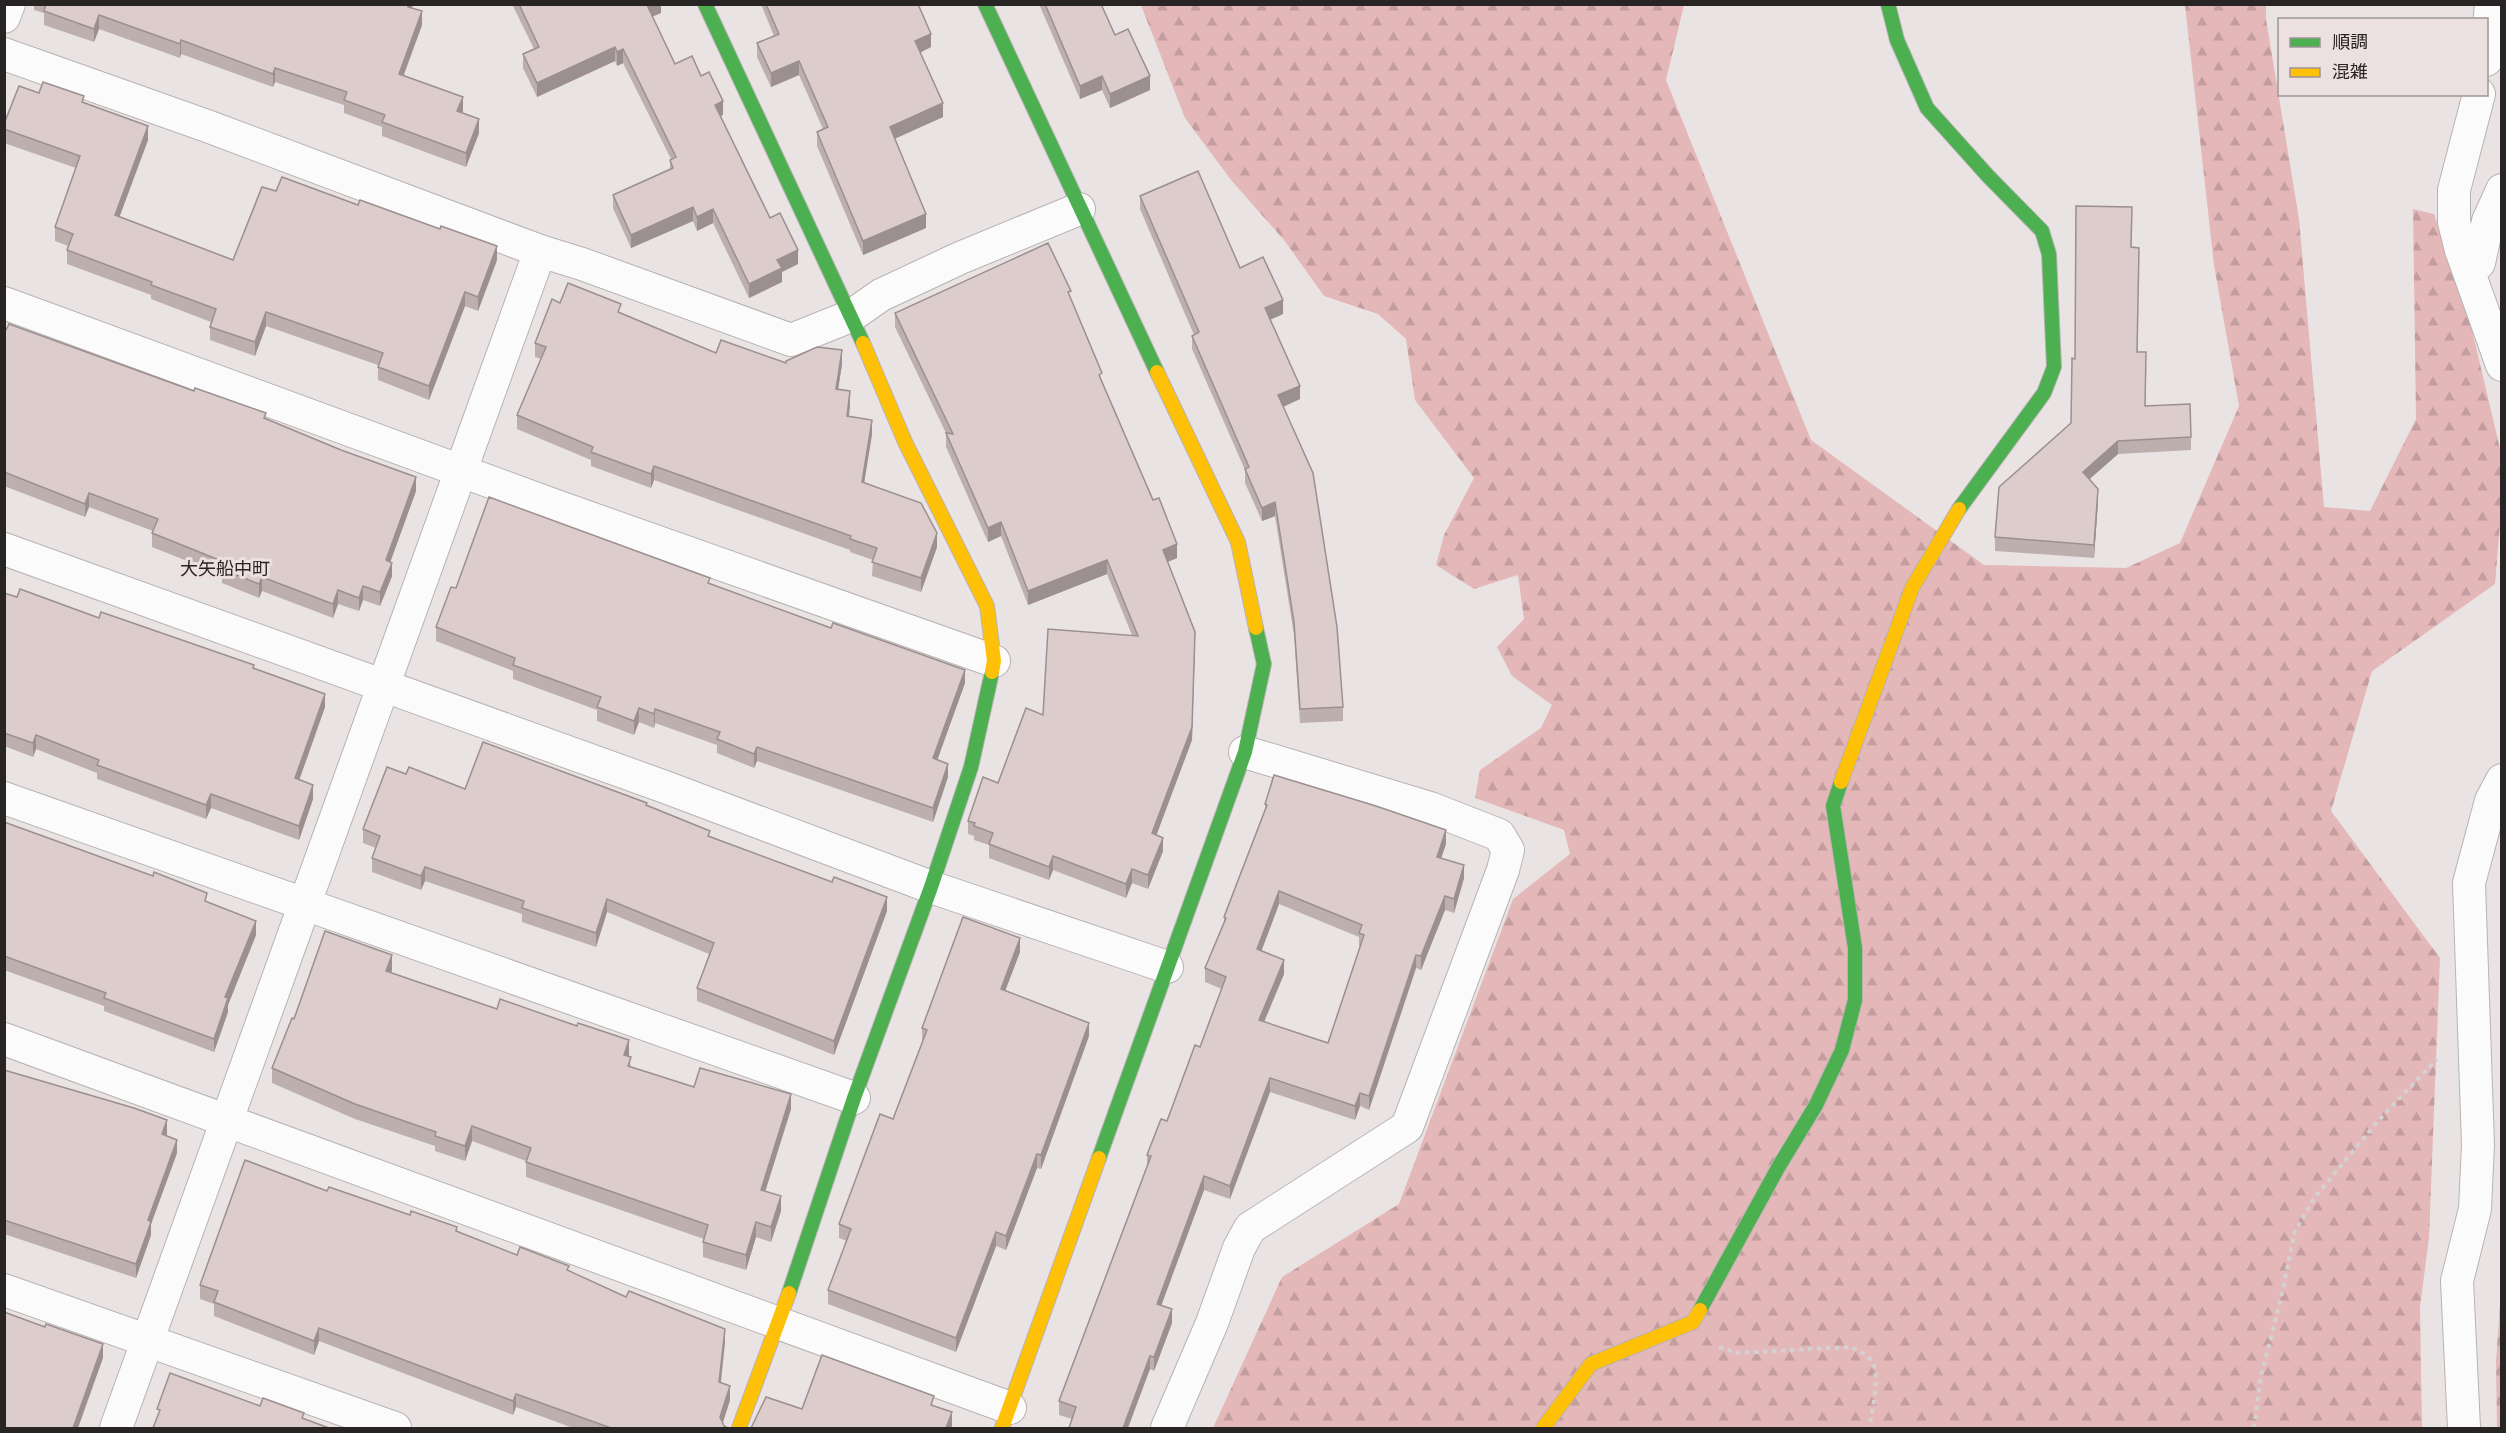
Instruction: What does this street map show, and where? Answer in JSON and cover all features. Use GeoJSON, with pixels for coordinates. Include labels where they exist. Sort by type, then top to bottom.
{"type":"FeatureCollection","features":[{"type":"Feature","properties":{"kind":"street"},"geometry":{"type":"LineString","coordinates":[[4,17],[9,4]]}},
{"type":"Feature","properties":{"kind":"street"},"geometry":{"type":"LineString","coordinates":[[705,4],[851,315],[905,442],[987,606],[994,661],[971,766],[931,887],[854,1098],[779,1323],[739,1428]]}},
{"type":"Feature","properties":{"kind":"street"},"geometry":{"type":"LineString","coordinates":[[4,1039],[779,1323],[1006,1418],[1245,752],[1264,664],[1238,542],[1079,209],[985,4]]}},
{"type":"Feature","properties":{"kind":"street"},"geometry":{"type":"LineString","coordinates":[[1543,1428],[1591,1364],[1693,1322],[1779,1166],[1816,1105],[1842,1050],[1855,1000],[1855,948],[1833,806],[1912,588],[1950,522],[2044,393],[2054,367],[2049,254],[2042,231],[1988,176],[1927,108],[1897,40],[1887,4]]}},
{"type":"Feature","properties":{"kind":"street"},"geometry":{"type":"LineString","coordinates":[[2488,46],[2491,4]]}},
{"type":"Feature","properties":{"kind":"street"},"geometry":{"type":"LineString","coordinates":[[4,54],[218,130],[540,251],[791,340],[851,315],[891,290],[960,258],[1079,209]]}},
{"type":"Feature","properties":{"kind":"street"},"geometry":{"type":"LineString","coordinates":[[2478,96],[2454,190],[2454,222],[2461,250],[2502,365]]}},
{"type":"Feature","properties":{"kind":"street"},"geometry":{"type":"LineString","coordinates":[[2469,269],[2479,263],[2488,221],[2502,190]]}},
{"type":"Feature","properties":{"kind":"street"},"geometry":{"type":"LineString","coordinates":[[116,1428],[540,251]]}},
{"type":"Feature","properties":{"kind":"street"},"geometry":{"type":"LineString","coordinates":[[4,303],[560,507],[994,661]]}},
{"type":"Feature","properties":{"kind":"street"},"geometry":{"type":"LineString","coordinates":[[4,549],[665,787],[931,887],[1167,967]]}},
{"type":"Feature","properties":{"kind":"street"},"geometry":{"type":"LineString","coordinates":[[1167,1428],[1212,1323],[1239,1248],[1250,1228],[1407,1127],[1503,870],[1508,850],[1499,835],[1430,808],[1245,752]]}},
{"type":"Feature","properties":{"kind":"street"},"geometry":{"type":"LineString","coordinates":[[2464,1428],[2457,1281],[2475,1209],[2478,1145],[2469,883],[2491,801],[2502,780]]}},
{"type":"Feature","properties":{"kind":"street"},"geometry":{"type":"LineString","coordinates":[[4,798],[854,1098]]}},
{"type":"Feature","properties":{"kind":"street"},"geometry":{"type":"LineString","coordinates":[[4,1290],[395,1428]]}},
{"type":"Feature","properties":{"kind":"path"},"geometry":{"type":"LineString","coordinates":[[2254,1428],[2261,1376],[2295,1231],[2315,1197],[2378,1122],[2474,1022]]}},
{"type":"Feature","properties":{"kind":"path"},"geometry":{"type":"LineString","coordinates":[[1693,1322],[1713,1344],[1737,1353],[1852,1347],[1866,1355],[1874,1365],[1875,1381],[1869,1428]]}},
{"type":"Feature","properties":{"kind":"green space"},"geometry":{"type":"Polygon","coordinates":[[[1141,5],[1684,5],[1666,80],[1811,440],[1984,565],[2126,568],[2180,543],[2239,406],[2214,265],[2185,5],[2266,5],[2266,19],[2299,219],[2324,507],[2370,511],[2416,419],[2413,209],[2434,214],[2471,326],[2501,453],[2501,513],[2495,584],[2372,671],[2331,811],[2440,958],[2429,1238],[2420,1307],[2422,1428],[1213,1428],[1282,1277],[1399,1204],[1513,899],[1570,854],[1564,830],[1475,798],[1480,770],[1541,728],[1552,705],[1512,676],[1497,647],[1524,619],[1518,575],[1474,589],[1436,565],[1444,535],[1474,478],[1415,400],[1406,339],[1378,314],[1324,296],[1284,240],[1231,180],[1185,118],[1141,5]]]}},
{"type":"Feature","properties":{"kind":"green space"},"geometry":{"type":"Polygon","coordinates":[[[2501,1291],[2502,1428],[2497,1428],[2496,1361],[2501,1291]]]}},
{"type":"Feature","properties":{"kind":"building"},"geometry":{"type":"Polygon","coordinates":[[[46,4],[408,4],[408,7],[422,11],[399,74],[463,97],[457,111],[479,119],[466,153],[382,122],[385,115],[344,100],[347,92],[275,68],[273,74],[181,40],[180,44],[99,15],[94,29],[44,11],[46,4]]]}},
{"type":"Feature","properties":{"kind":"building"},"geometry":{"type":"Polygon","coordinates":[[[519,4],[648,4],[675,64],[692,56],[701,76],[709,72],[723,101],[715,105],[770,218],[780,213],[798,250],[777,260],[782,268],[749,284],[713,209],[697,217],[693,207],[631,235],[613,195],[673,168],[670,160],[676,157],[623,49],[617,52],[615,47],[537,83],[523,54],[539,47],[519,4]]]}},
{"type":"Feature","properties":{"kind":"building"},"geometry":{"type":"Polygon","coordinates":[[[766,4],[918,4],[931,34],[915,41],[943,103],[890,127],[926,214],[863,241],[817,132],[828,127],[799,61],[771,73],[757,43],[779,34],[766,4]]]}},
{"type":"Feature","properties":{"kind":"building"},"geometry":{"type":"Polygon","coordinates":[[[1045,4],[1101,4],[1115,35],[1128,29],[1150,76],[1110,94],[1102,76],[1080,86],[1045,4]]]}},
{"type":"Feature","properties":{"kind":"building"},"geometry":{"type":"Polygon","coordinates":[[[43,82],[84,96],[82,102],[148,126],[115,215],[233,260],[262,187],[276,191],[282,177],[358,205],[360,200],[440,229],[441,226],[497,246],[478,297],[465,292],[429,386],[378,367],[383,353],[266,312],[255,342],[210,327],[216,309],[67,250],[73,234],[55,227],[80,156],[4,129],[19,86],[39,93],[43,82]]]}},
{"type":"Feature","properties":{"kind":"building"},"geometry":{"type":"Polygon","coordinates":[[[1198,171],[1240,268],[1263,257],[1283,300],[1265,308],[1300,386],[1278,395],[1313,473],[1337,627],[1343,707],[1300,709],[1294,622],[1275,502],[1262,508],[1245,469],[1249,467],[1192,336],[1199,332],[1140,196],[1198,171]]]}},
{"type":"Feature","properties":{"kind":"building"},"geometry":{"type":"Polygon","coordinates":[[[2076,206],[2132,207],[2131,247],[2139,248],[2137,352],[2146,352],[2145,406],[2190,404],[2191,437],[2118,441],[2083,472],[2098,489],[2094,545],[1995,537],[1999,487],[2071,423],[2072,358],[2075,359],[2076,206]]]}},
{"type":"Feature","properties":{"kind":"building"},"geometry":{"type":"Polygon","coordinates":[[[1048,243],[1071,291],[1068,292],[1102,373],[1099,375],[1153,500],[1159,498],[1177,544],[1163,550],[1195,632],[1192,727],[1152,833],[1163,838],[1148,875],[1132,869],[1126,884],[1053,856],[1049,867],[989,844],[993,833],[974,826],[975,823],[968,821],[983,777],[998,783],[1026,708],[1043,715],[1048,629],[1138,636],[1107,560],[1028,591],[1001,522],[988,528],[946,433],[953,434],[895,313],[1048,243]]]}},
{"type":"Feature","properties":{"kind":"building"},"geometry":{"type":"Polygon","coordinates":[[[568,283],[621,304],[618,312],[716,353],[721,340],[786,363],[817,347],[842,350],[836,389],[850,391],[847,416],[872,420],[862,482],[921,503],[937,533],[921,578],[872,562],[877,548],[850,539],[851,536],[654,466],[651,474],[591,452],[593,447],[517,415],[546,347],[535,343],[552,299],[560,303],[568,283]]]}},
{"type":"Feature","properties":{"kind":"building"},"geometry":{"type":"Polygon","coordinates":[[[9,324],[194,391],[195,388],[266,413],[264,418],[341,450],[416,477],[386,560],[392,563],[380,592],[363,586],[359,598],[338,590],[333,604],[262,577],[259,584],[222,569],[224,562],[152,533],[158,519],[89,493],[85,504],[4,472],[4,329],[6,330],[9,324]]]}},
{"type":"Feature","properties":{"kind":"building"},"geometry":{"type":"Polygon","coordinates":[[[489,497],[710,578],[708,583],[831,628],[833,623],[965,670],[933,758],[948,764],[933,808],[757,747],[754,754],[717,739],[720,732],[655,709],[654,714],[639,708],[634,721],[597,707],[601,697],[513,665],[515,658],[436,627],[451,587],[456,588],[489,497]]]}},
{"type":"Feature","properties":{"kind":"building"},"geometry":{"type":"Polygon","coordinates":[[[20,589],[99,618],[101,612],[254,665],[253,668],[325,694],[295,778],[313,785],[299,826],[211,794],[206,805],[97,765],[99,760],[36,735],[33,743],[4,733],[4,593],[17,597],[20,589]]]}},
{"type":"Feature","properties":{"kind":"building"},"geometry":{"type":"Polygon","coordinates":[[[483,742],[647,803],[646,805],[710,831],[708,836],[832,882],[834,877],[887,897],[834,1041],[697,988],[714,943],[607,899],[596,933],[522,908],[524,901],[425,867],[421,876],[372,858],[380,836],[363,829],[387,767],[406,774],[409,767],[465,789],[483,742]]]}},
{"type":"Feature","properties":{"kind":"building"},"geometry":{"type":"Polygon","coordinates":[[[1274,775],[1446,830],[1437,857],[1464,865],[1454,899],[1445,896],[1421,956],[1416,955],[1369,1096],[1360,1093],[1355,1106],[1270,1078],[1230,1186],[1204,1176],[1157,1304],[1172,1309],[1154,1357],[1150,1356],[1123,1428],[1069,1428],[1076,1407],[1059,1401],[1151,1156],[1147,1155],[1161,1119],[1167,1121],[1195,1045],[1200,1047],[1226,977],[1205,968],[1226,918],[1224,917],[1267,805],[1265,804],[1274,775]],[[1279,891],[1257,949],[1284,960],[1259,1020],[1328,1043],[1364,935],[1359,933],[1362,925],[1279,891]]]}},
{"type":"Feature","properties":{"kind":"building"},"geometry":{"type":"Polygon","coordinates":[[[4,822],[153,876],[154,872],[207,893],[205,901],[256,921],[225,997],[228,998],[214,1039],[104,998],[106,993],[4,956],[4,822]]]}},
{"type":"Feature","properties":{"kind":"building"},"geometry":{"type":"Polygon","coordinates":[[[963,917],[1020,938],[1001,989],[1089,1023],[1041,1155],[1037,1154],[1006,1236],[996,1232],[956,1338],[828,1290],[851,1229],[839,1224],[880,1114],[893,1119],[927,1030],[922,1028],[963,917]]]}},
{"type":"Feature","properties":{"kind":"building"},"geometry":{"type":"Polygon","coordinates":[[[325,931],[392,955],[386,971],[497,1009],[500,999],[577,1026],[578,1023],[629,1040],[624,1055],[631,1057],[628,1066],[694,1087],[700,1068],[791,1094],[761,1190],[781,1196],[771,1227],[756,1222],[746,1255],[703,1242],[708,1225],[526,1162],[531,1148],[472,1126],[465,1146],[435,1136],[436,1132],[355,1104],[272,1068],[292,1018],[294,1019],[325,931]]]}},
{"type":"Feature","properties":{"kind":"building"},"geometry":{"type":"Polygon","coordinates":[[[4,1070],[167,1120],[162,1134],[177,1140],[148,1220],[151,1222],[136,1264],[4,1220],[4,1070]]]}},
{"type":"Feature","properties":{"kind":"building"},"geometry":{"type":"Polygon","coordinates":[[[245,1160],[327,1191],[329,1187],[410,1215],[411,1211],[457,1227],[456,1231],[517,1255],[520,1247],[569,1266],[567,1270],[626,1297],[629,1291],[725,1329],[719,1382],[730,1386],[720,1417],[724,1426],[728,1428],[611,1428],[516,1394],[513,1401],[319,1328],[314,1341],[214,1302],[218,1291],[200,1285],[245,1160]]]}},
{"type":"Feature","properties":{"kind":"building"},"geometry":{"type":"Polygon","coordinates":[[[4,1312],[103,1344],[73,1428],[4,1428],[4,1312]]]}},
{"type":"Feature","properties":{"kind":"building"},"geometry":{"type":"Polygon","coordinates":[[[822,1355],[934,1396],[931,1405],[952,1412],[946,1428],[751,1428],[766,1397],[802,1409],[822,1355]]]}},
{"type":"Feature","properties":{"kind":"building"},"geometry":{"type":"Polygon","coordinates":[[[170,1373],[260,1406],[263,1398],[304,1413],[302,1418],[329,1428],[153,1428],[170,1373]]]}},
{"type":"Feature","properties":{"kind":"traffic: fast"},"geometry":{"type":"LineString","coordinates":[[705,4],[863,343]]}},
{"type":"Feature","properties":{"kind":"traffic: fast"},"geometry":{"type":"LineString","coordinates":[[985,4],[1157,372]]}},
{"type":"Feature","properties":{"kind":"traffic: fast"},"geometry":{"type":"LineString","coordinates":[[1888,4],[1897,40],[1927,108],[1988,176],[2042,231],[2049,254],[2054,367],[2044,393],[1959,509]]}},
{"type":"Feature","properties":{"kind":"traffic: fast"},"geometry":{"type":"LineString","coordinates":[[1099,1158],[1245,752],[1264,664],[1256,628]]}},
{"type":"Feature","properties":{"kind":"traffic: fast"},"geometry":{"type":"LineString","coordinates":[[789,1293],[854,1098],[931,887],[971,767],[992,672]]}},
{"type":"Feature","properties":{"kind":"traffic: fast"},"geometry":{"type":"LineString","coordinates":[[1700,1310],[1779,1166],[1816,1105],[1842,1050],[1855,1000],[1855,948],[1833,806],[1841,782]]}},
{"type":"Feature","properties":{"kind":"traffic: slow"},"geometry":{"type":"LineString","coordinates":[[863,343],[905,442],[987,606],[994,661],[992,672]]}},
{"type":"Feature","properties":{"kind":"traffic: slow"},"geometry":{"type":"LineString","coordinates":[[1157,372],[1238,542],[1256,628]]}},
{"type":"Feature","properties":{"kind":"traffic: slow"},"geometry":{"type":"LineString","coordinates":[[1841,782],[1912,588],[1959,509]]}},
{"type":"Feature","properties":{"kind":"traffic: slow"},"geometry":{"type":"LineString","coordinates":[[1002,1428],[1099,1158]]}},
{"type":"Feature","properties":{"kind":"traffic: slow"},"geometry":{"type":"LineString","coordinates":[[739,1428],[789,1293]]}},
{"type":"Feature","properties":{"kind":"traffic: slow"},"geometry":{"type":"LineString","coordinates":[[1543,1428],[1591,1364],[1693,1322],[1700,1310]]}},
{"type":"Feature","properties":{"kind":"district","name":"大矢船中町"},"geometry":{"type":"Point","coordinates":[225,569]}}]}
